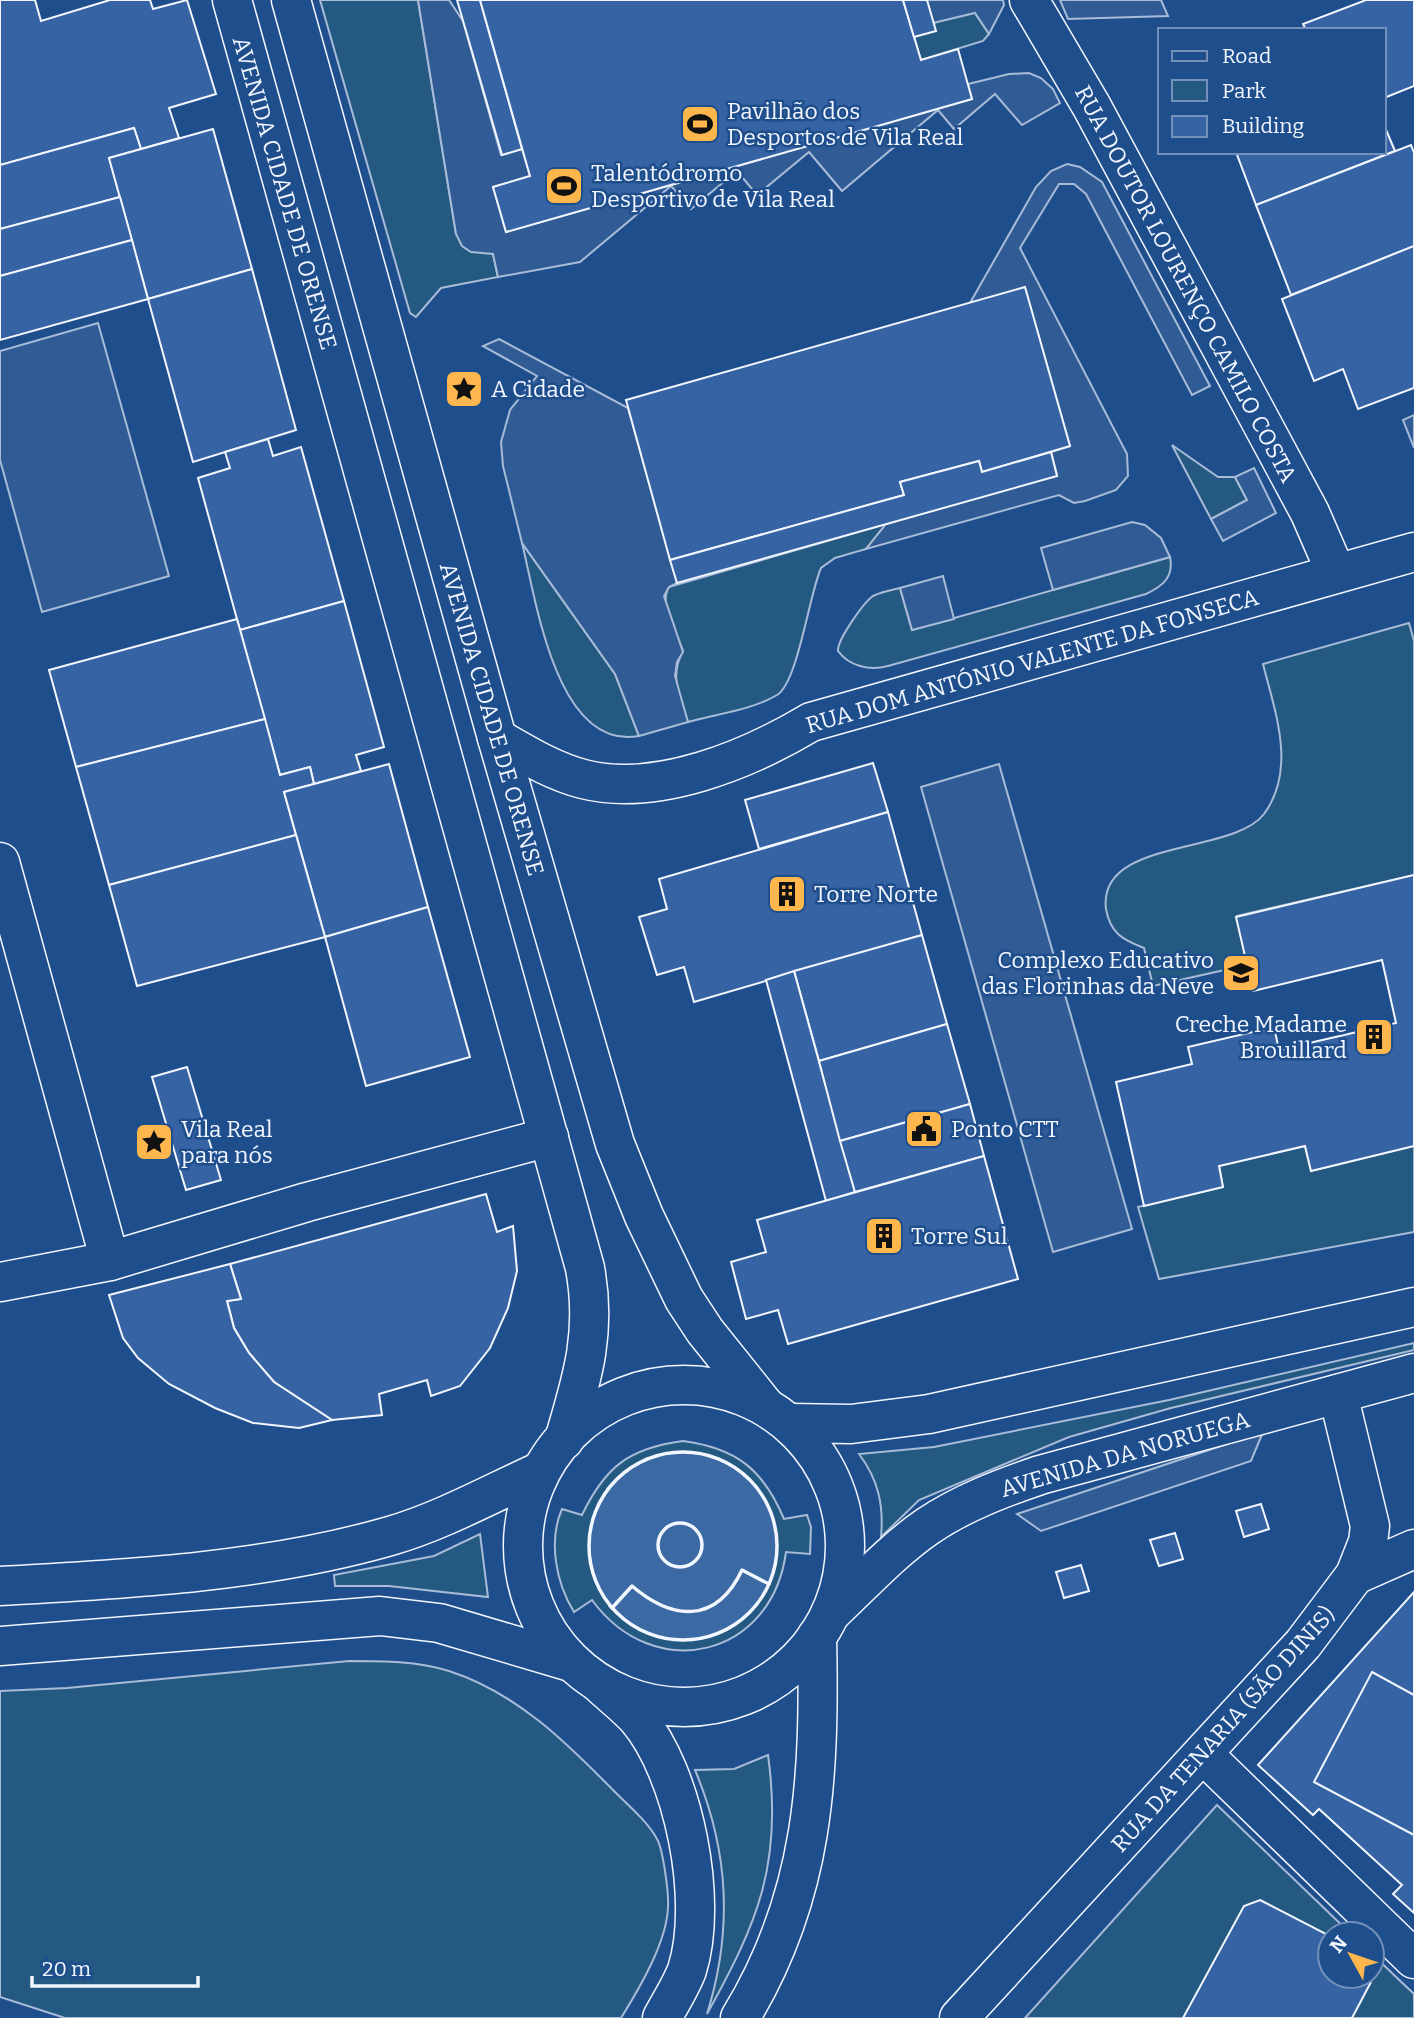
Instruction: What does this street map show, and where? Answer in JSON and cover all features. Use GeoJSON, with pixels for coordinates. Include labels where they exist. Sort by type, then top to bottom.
{"type":"FeatureCollection","features":[{"type":"Feature","properties":{"kind":"main road","name":"AVENIDA CIDADE DE ORENSE"},"geometry":{"type":"LineString","coordinates":[[232,0],[579,1245],[590,1300],[589,1346],[564,1440]]}},
{"type":"Feature","properties":{"kind":"main road","name":"AVENIDA CIDADE DE ORENSE"},"geometry":{"type":"LineString","coordinates":[[290,0],[497,738],[623,1166],[684,1299],[705,1331],[777,1415],[810,1446],[829,1475],[841,1509],[846,1544],[842,1579],[824,1625]]}},
{"type":"Feature","properties":{"kind":"main road","name":"RUA DOUTOR LOURENÇO CAMILO COSTA"},"geometry":{"type":"LineString","coordinates":[[1028,0],[1092,107],[1310,513],[1336,573]]}},
{"type":"Feature","properties":{"kind":"main road","name":"RUA DOM ANTÓNIO VALENTE DA FONSECA"},"geometry":{"type":"LineString","coordinates":[[497,738],[550,768],[582,779],[626,785],[670,778],[758,752],[811,722],[1414,551]]}},
{"type":"Feature","properties":{"kind":"main road"},"geometry":{"type":"LineString","coordinates":[[0,862],[110,1261]]}},
{"type":"Feature","properties":{"kind":"main road"},"geometry":{"type":"LineString","coordinates":[[0,1282],[110,1261],[307,1202],[549,1137]]}},
{"type":"Feature","properties":{"kind":"main road"},"geometry":{"type":"LineString","coordinates":[[662,2018],[687,1971],[696,1925],[691,1858],[684,1821],[655,1749],[638,1719],[571,1661],[552,1639],[537,1613],[527,1586],[523,1556],[524,1527],[541,1471],[564,1440],[590,1415],[623,1397],[659,1387],[695,1385],[731,1392],[777,1415],[850,1424],[929,1414],[1414,1307]]}},
{"type":"Feature","properties":{"kind":"main road","name":"AVENIDA DA NORUEGA"},"geometry":{"type":"LineString","coordinates":[[824,1625],[914,1536],[950,1513],[992,1493],[1041,1475],[1414,1373]]}},
{"type":"Feature","properties":{"kind":"main road","name":"RUA DA TENARIA (SÃO DINIS)"},"geometry":{"type":"LineString","coordinates":[[959,2018],[1204,1755],[1303,1644],[1355,1575],[1366,1549],[1370,1525],[1338,1394]]}},
{"type":"Feature","properties":{"kind":"main road"},"geometry":{"type":"LineString","coordinates":[[0,1586],[174,1573],[355,1545],[420,1526],[541,1471]]}},
{"type":"Feature","properties":{"kind":"main road"},"geometry":{"type":"LineString","coordinates":[[1355,1575],[1414,1549]]}},
{"type":"Feature","properties":{"kind":"main road"},"geometry":{"type":"LineString","coordinates":[[0,1646],[380,1616],[439,1623],[571,1661]]}},
{"type":"Feature","properties":{"kind":"main road"},"geometry":{"type":"LineString","coordinates":[[601,1685],[633,1700],[667,1707],[713,1704],[736,1699],[767,1685],[795,1663],[824,1625]]}},
{"type":"Feature","properties":{"kind":"main road"},"geometry":{"type":"LineString","coordinates":[[740,2018],[771,1960],[795,1893],[809,1839],[819,1730],[824,1625]]}},
{"type":"Feature","properties":{"kind":"main road"},"geometry":{"type":"LineString","coordinates":[[1204,1755],[1414,1959]]}},
{"type":"Feature","properties":{"kind":"green space"},"geometry":{"type":"Polygon","coordinates":[[[320,0],[418,0],[456,234],[493,254],[498,277],[441,288],[416,317],[410,313],[320,0]]]}},
{"type":"Feature","properties":{"kind":"green space"},"geometry":{"type":"Polygon","coordinates":[[[975,13],[989,34],[983,41],[921,60],[914,37],[933,23],[975,13]]]}},
{"type":"Feature","properties":{"kind":"green space"},"geometry":{"type":"Polygon","coordinates":[[[1172,445],[1218,477],[1235,477],[1247,500],[1211,519],[1172,445]]]}},
{"type":"Feature","properties":{"kind":"green space"},"geometry":{"type":"Polygon","coordinates":[[[886,524],[866,549],[835,558],[821,568],[797,656],[784,687],[777,695],[745,708],[688,722],[677,687],[677,669],[683,651],[667,610],[666,594],[669,587],[886,524]]]}},
{"type":"Feature","properties":{"kind":"green space"},"geometry":{"type":"Polygon","coordinates":[[[522,543],[615,674],[639,736],[611,734],[588,720],[569,696],[543,633],[522,543]]]}},
{"type":"Feature","properties":{"kind":"green space"},"geometry":{"type":"Polygon","coordinates":[[[1170,557],[1170,570],[1166,580],[1146,594],[888,666],[867,667],[854,664],[838,651],[846,630],[864,606],[873,596],[886,591],[900,588],[912,630],[1170,557]]]}},
{"type":"Feature","properties":{"kind":"green space"},"geometry":{"type":"Polygon","coordinates":[[[1409,623],[1414,641],[1414,875],[1237,916],[1247,965],[1153,986],[1144,948],[1124,938],[1111,924],[1106,909],[1109,886],[1123,870],[1144,859],[1225,836],[1248,827],[1264,814],[1274,797],[1281,759],[1277,721],[1263,664],[1409,623]]]}},
{"type":"Feature","properties":{"kind":"green space"},"geometry":{"type":"Polygon","coordinates":[[[1305,1146],[1311,1171],[1414,1146],[1414,1232],[1159,1279],[1138,1207],[1223,1187],[1219,1166],[1305,1146]]]}},
{"type":"Feature","properties":{"kind":"green space"},"geometry":{"type":"Polygon","coordinates":[[[1414,1343],[1414,1350],[1171,1408],[1069,1437],[919,1500],[881,1537],[882,1514],[878,1493],[871,1473],[859,1454],[934,1447],[1169,1400],[1414,1343]]]}},
{"type":"Feature","properties":{"kind":"green space"},"geometry":{"type":"Polygon","coordinates":[[[683,1441],[702,1444],[733,1456],[757,1474],[784,1519],[807,1515],[811,1527],[810,1554],[786,1552],[776,1588],[758,1616],[735,1636],[707,1648],[677,1650],[646,1643],[618,1627],[592,1600],[574,1612],[563,1588],[556,1562],[555,1535],[562,1509],[582,1515],[610,1472],[633,1455],[664,1444],[683,1441]],[[647,1458],[625,1471],[607,1489],[609,1606],[637,1627],[666,1638],[694,1639],[720,1633],[743,1619],[761,1597],[773,1569],[777,1534],[647,1458]]]}},
{"type":"Feature","properties":{"kind":"green space"},"geometry":{"type":"Polygon","coordinates":[[[480,1534],[488,1597],[389,1586],[335,1586],[334,1575],[434,1556],[480,1534]]]}},
{"type":"Feature","properties":{"kind":"green space"},"geometry":{"type":"Polygon","coordinates":[[[349,1661],[425,1665],[474,1680],[497,1692],[559,1738],[648,1826],[659,1844],[667,1882],[666,1921],[651,1965],[621,2018],[65,2018],[0,1997],[0,1691],[67,1688],[349,1661]]]}},
{"type":"Feature","properties":{"kind":"green space"},"geometry":{"type":"Polygon","coordinates":[[[768,1755],[772,1828],[762,1891],[740,1950],[707,2014],[721,1952],[724,1891],[715,1830],[695,1770],[734,1769],[768,1755]]]}},
{"type":"Feature","properties":{"kind":"green space"},"geometry":{"type":"Polygon","coordinates":[[[1217,1805],[1336,1920],[1316,1920],[1316,1990],[1386,1990],[1386,1967],[1414,1994],[1414,2018],[1025,2018],[1217,1805]]]}},
{"type":"Feature","properties":{"kind":"shaded area"},"geometry":{"type":"Polygon","coordinates":[[[418,0],[449,0],[463,21],[501,155],[522,149],[530,176],[493,187],[506,232],[972,99],[968,84],[1009,74],[1029,73],[1041,78],[1053,89],[1060,103],[1022,125],[995,94],[954,129],[938,110],[842,191],[809,152],[757,195],[737,171],[691,209],[671,186],[580,262],[498,277],[493,254],[471,252],[462,246],[456,234],[418,0]]]}},
{"type":"Feature","properties":{"kind":"shaded area"},"geometry":{"type":"Polygon","coordinates":[[[927,0],[1003,0],[1004,5],[989,34],[975,13],[933,23],[927,0]]]}},
{"type":"Feature","properties":{"kind":"shaded area"},"geometry":{"type":"Polygon","coordinates":[[[1060,0],[1161,0],[1168,16],[1068,19],[1060,0]]]}},
{"type":"Feature","properties":{"kind":"shaded area"},"geometry":{"type":"Polygon","coordinates":[[[1067,164],[1080,167],[1102,182],[1210,386],[1192,395],[1086,194],[1074,184],[1059,184],[1020,248],[1127,454],[1128,476],[1116,490],[1085,501],[1074,503],[1059,495],[866,549],[886,524],[1057,475],[1051,452],[1070,446],[1025,288],[970,303],[1036,187],[1051,171],[1067,164]]]}},
{"type":"Feature","properties":{"kind":"shaded area"},"geometry":{"type":"Polygon","coordinates":[[[98,323],[169,576],[42,612],[0,460],[0,351],[98,323]]]}},
{"type":"Feature","properties":{"kind":"shaded area"},"geometry":{"type":"Polygon","coordinates":[[[499,339],[628,408],[677,583],[669,587],[664,596],[683,652],[677,662],[675,676],[688,722],[639,736],[615,674],[522,543],[503,466],[501,442],[510,410],[537,376],[483,346],[499,339]]]}},
{"type":"Feature","properties":{"kind":"shaded area"},"geometry":{"type":"Polygon","coordinates":[[[1414,415],[1414,448],[1403,420],[1414,415]]]}},
{"type":"Feature","properties":{"kind":"shaded area"},"geometry":{"type":"Polygon","coordinates":[[[1254,468],[1276,513],[1223,541],[1211,519],[1247,500],[1235,477],[1254,468]]]}},
{"type":"Feature","properties":{"kind":"shaded area"},"geometry":{"type":"Polygon","coordinates":[[[1132,522],[1145,525],[1161,538],[1170,557],[1053,590],[1041,548],[1132,522]]]}},
{"type":"Feature","properties":{"kind":"shaded area"},"geometry":{"type":"Polygon","coordinates":[[[943,576],[954,619],[912,630],[900,588],[943,576]]]}},
{"type":"Feature","properties":{"kind":"shaded area"},"geometry":{"type":"Polygon","coordinates":[[[999,764],[1132,1229],[1053,1252],[921,787],[999,764]]]}},
{"type":"Feature","properties":{"kind":"shaded area"},"geometry":{"type":"Polygon","coordinates":[[[1263,1432],[1251,1461],[1041,1531],[1017,1514],[1263,1432]]]}},
{"type":"Feature","properties":{"kind":"shaded area"},"geometry":{"type":"Polygon","coordinates":[[[683,1452],[701,1453],[719,1459],[750,1479],[770,1510],[776,1528],[776,1564],[770,1582],[750,1613],[719,1633],[701,1639],[683,1640],[665,1639],[647,1633],[616,1613],[596,1582],[590,1564],[589,1546],[590,1528],[596,1510],[616,1479],[647,1459],[665,1453],[683,1452]]]}},
{"type":"Feature","properties":{"kind":"building"},"geometry":{"type":"Polygon","coordinates":[[[0,0],[35,0],[41,21],[110,0],[150,0],[153,9],[187,0],[216,94],[169,108],[179,138],[141,149],[134,128],[0,165],[0,0]]]}},
{"type":"Feature","properties":{"kind":"building"},"geometry":{"type":"Polygon","coordinates":[[[457,0],[480,0],[522,149],[502,155],[457,0]]]}},
{"type":"Feature","properties":{"kind":"building","name":"Pavilhão dos Desportos de Vila Real"},"geometry":{"type":"Polygon","coordinates":[[[480,0],[903,0],[921,60],[958,49],[972,99],[506,232],[493,187],[530,176],[480,0]]]}},
{"type":"Feature","properties":{"kind":"building"},"geometry":{"type":"Polygon","coordinates":[[[903,0],[927,0],[936,31],[914,37],[903,0]]]}},
{"type":"Feature","properties":{"kind":"building"},"geometry":{"type":"Polygon","coordinates":[[[1366,0],[1414,0],[1414,86],[1386,97],[1386,28],[1305,28],[1303,24],[1366,0]]]}},
{"type":"Feature","properties":{"kind":"building"},"geometry":{"type":"Polygon","coordinates":[[[134,128],[141,149],[109,158],[120,197],[0,229],[0,165],[134,128]]]}},
{"type":"Feature","properties":{"kind":"building"},"geometry":{"type":"Polygon","coordinates":[[[213,129],[252,269],[148,299],[109,158],[213,129]]]}},
{"type":"Feature","properties":{"kind":"building"},"geometry":{"type":"Polygon","coordinates":[[[1386,130],[1395,151],[1256,205],[1237,154],[1386,154],[1386,130]]]}},
{"type":"Feature","properties":{"kind":"building"},"geometry":{"type":"Polygon","coordinates":[[[1411,145],[1414,153],[1414,246],[1291,295],[1256,205],[1411,145]]]}},
{"type":"Feature","properties":{"kind":"building"},"geometry":{"type":"Polygon","coordinates":[[[120,197],[132,240],[0,276],[0,229],[120,197]]]}},
{"type":"Feature","properties":{"kind":"building"},"geometry":{"type":"Polygon","coordinates":[[[132,240],[148,299],[0,340],[0,276],[132,240]]]}},
{"type":"Feature","properties":{"kind":"building"},"geometry":{"type":"Polygon","coordinates":[[[1414,246],[1414,388],[1358,409],[1343,369],[1314,381],[1282,299],[1414,246]]]}},
{"type":"Feature","properties":{"kind":"building"},"geometry":{"type":"Polygon","coordinates":[[[252,269],[296,430],[193,462],[148,299],[252,269]]]}},
{"type":"Feature","properties":{"kind":"building"},"geometry":{"type":"Polygon","coordinates":[[[1025,287],[1070,446],[982,472],[979,461],[900,482],[904,495],[670,560],[626,400],[1025,287]]]}},
{"type":"Feature","properties":{"kind":"building"},"geometry":{"type":"Polygon","coordinates":[[[268,439],[273,456],[301,447],[344,601],[240,630],[198,478],[230,468],[225,452],[268,439]]]}},
{"type":"Feature","properties":{"kind":"building"},"geometry":{"type":"Polygon","coordinates":[[[1051,452],[1057,476],[677,583],[670,560],[904,495],[900,482],[979,461],[982,472],[1051,452]]]}},
{"type":"Feature","properties":{"kind":"building"},"geometry":{"type":"Polygon","coordinates":[[[344,601],[384,747],[356,755],[361,771],[314,784],[310,767],[280,775],[240,630],[344,601]]]}},
{"type":"Feature","properties":{"kind":"building"},"geometry":{"type":"Polygon","coordinates":[[[237,619],[265,719],[76,767],[49,670],[237,619]]]}},
{"type":"Feature","properties":{"kind":"building"},"geometry":{"type":"Polygon","coordinates":[[[265,719],[280,775],[310,767],[314,784],[284,792],[296,835],[109,885],[76,767],[265,719]]]}},
{"type":"Feature","properties":{"kind":"building"},"geometry":{"type":"Polygon","coordinates":[[[873,763],[888,812],[759,849],[745,800],[873,763]]]}},
{"type":"Feature","properties":{"kind":"building"},"geometry":{"type":"Polygon","coordinates":[[[389,764],[428,907],[325,937],[284,792],[389,764]]]}},
{"type":"Feature","properties":{"kind":"building","name":"Torre Norte"},"geometry":{"type":"Polygon","coordinates":[[[888,812],[922,935],[694,1002],[684,967],[657,975],[639,917],[667,909],[659,879],[888,812]]]}},
{"type":"Feature","properties":{"kind":"building"},"geometry":{"type":"Polygon","coordinates":[[[296,835],[325,937],[137,986],[109,885],[296,835]]]}},
{"type":"Feature","properties":{"kind":"building","name":"Creche Madame Brouillard"},"geometry":{"type":"Polygon","coordinates":[[[1414,875],[1414,1146],[1311,1171],[1305,1146],[1219,1166],[1223,1187],[1144,1206],[1116,1082],[1192,1064],[1188,1047],[1274,1027],[1279,1050],[1396,1023],[1382,960],[1253,991],[1236,917],[1414,875]]]}},
{"type":"Feature","properties":{"kind":"building"},"geometry":{"type":"Polygon","coordinates":[[[428,907],[470,1057],[366,1086],[325,937],[428,907]]]}},
{"type":"Feature","properties":{"kind":"building"},"geometry":{"type":"Polygon","coordinates":[[[922,935],[947,1024],[819,1061],[794,971],[922,935]]]}},
{"type":"Feature","properties":{"kind":"building"},"geometry":{"type":"Polygon","coordinates":[[[794,971],[855,1192],[826,1201],[766,980],[794,971]]]}},
{"type":"Feature","properties":{"kind":"building"},"geometry":{"type":"Polygon","coordinates":[[[947,1024],[970,1104],[840,1141],[819,1061],[947,1024]]]}},
{"type":"Feature","properties":{"kind":"building"},"geometry":{"type":"Polygon","coordinates":[[[187,1067],[221,1180],[186,1190],[152,1077],[187,1067]]]}},
{"type":"Feature","properties":{"kind":"building"},"geometry":{"type":"Polygon","coordinates":[[[970,1104],[984,1156],[855,1192],[840,1141],[970,1104]]]}},
{"type":"Feature","properties":{"kind":"building","name":"Torre Sul"},"geometry":{"type":"Polygon","coordinates":[[[984,1156],[1018,1279],[788,1344],[778,1310],[746,1319],[731,1262],[766,1252],[757,1220],[984,1156]]]}},
{"type":"Feature","properties":{"kind":"building"},"geometry":{"type":"Polygon","coordinates":[[[486,1194],[497,1232],[513,1226],[517,1271],[508,1308],[490,1348],[460,1386],[431,1396],[427,1380],[379,1394],[382,1415],[332,1420],[274,1382],[249,1353],[234,1328],[227,1301],[241,1299],[230,1264],[486,1194]]]}},
{"type":"Feature","properties":{"kind":"building"},"geometry":{"type":"Polygon","coordinates":[[[230,1264],[241,1299],[227,1301],[234,1328],[249,1353],[274,1382],[332,1420],[299,1428],[253,1423],[215,1408],[169,1384],[138,1358],[123,1338],[109,1295],[230,1264]]]}},
{"type":"Feature","properties":{"kind":"building"},"geometry":{"type":"Polygon","coordinates":[[[1261,1504],[1269,1529],[1244,1537],[1236,1511],[1261,1504]]]}},
{"type":"Feature","properties":{"kind":"building"},"geometry":{"type":"Polygon","coordinates":[[[1175,1533],[1183,1559],[1159,1566],[1150,1540],[1175,1533]]]}},
{"type":"Feature","properties":{"kind":"building"},"geometry":{"type":"Polygon","coordinates":[[[1081,1565],[1089,1591],[1064,1598],[1056,1572],[1081,1565]]]}},
{"type":"Feature","properties":{"kind":"building"},"geometry":{"type":"Polygon","coordinates":[[[1414,1592],[1414,1913],[1393,1894],[1402,1885],[1319,1809],[1313,1815],[1258,1765],[1414,1592]]]}},
{"type":"Feature","properties":{"kind":"building"},"geometry":{"type":"Polygon","coordinates":[[[1372,1672],[1414,1695],[1414,1835],[1314,1782],[1372,1672]]]}},
{"type":"Feature","properties":{"kind":"building"},"geometry":{"type":"Polygon","coordinates":[[[1260,1900],[1316,1929],[1316,1990],[1367,1990],[1352,2018],[1183,2018],[1244,1906],[1260,1900]]]}},
{"type":"Feature","properties":{"kind":"wall"},"geometry":{"type":"LineString","coordinates":[[683,1452],[701,1453],[719,1459],[750,1479],[770,1510],[776,1528],[777,1546],[776,1564],[770,1582],[750,1613],[719,1633],[701,1639],[683,1640],[665,1639],[647,1633],[616,1613],[596,1582],[590,1564],[589,1546],[590,1528],[596,1510],[616,1479],[647,1459],[665,1453],[683,1452]]}},
{"type":"Feature","properties":{"kind":"wall"},"geometry":{"type":"LineString","coordinates":[[680,1523],[696,1529],[702,1545],[696,1561],[680,1567],[664,1561],[658,1545],[664,1529],[680,1523]]}},
{"type":"Feature","properties":{"kind":"wall"},"geometry":{"type":"LineString","coordinates":[[612,1608],[632,1586],[662,1606],[692,1611],[706,1608],[719,1600],[731,1588],[742,1570],[769,1584]]}},
{"type":"Feature","properties":{"kind":"place","name":"Pavilhão dos Desportos de Vila Real"},"geometry":{"type":"Point","coordinates":[700,124]}},
{"type":"Feature","properties":{"kind":"place","name":"Talentódromo Desportivo de Vila Real"},"geometry":{"type":"Point","coordinates":[564,186]}},
{"type":"Feature","properties":{"kind":"place","name":"A Cidade"},"geometry":{"type":"Point","coordinates":[464,389]}},
{"type":"Feature","properties":{"kind":"place","name":"Torre Norte"},"geometry":{"type":"Point","coordinates":[787,894]}},
{"type":"Feature","properties":{"kind":"place","name":"Complexo Educativo das Florinhas da Neve"},"geometry":{"type":"Point","coordinates":[1241,973]}},
{"type":"Feature","properties":{"kind":"place","name":"Creche Madame Brouillard"},"geometry":{"type":"Point","coordinates":[1374,1037]}},
{"type":"Feature","properties":{"kind":"place","name":"Ponto CTT"},"geometry":{"type":"Point","coordinates":[924,1129]}},
{"type":"Feature","properties":{"kind":"place","name":"Vila Real para nós"},"geometry":{"type":"Point","coordinates":[154,1142]}},
{"type":"Feature","properties":{"kind":"place","name":"Torre Sul"},"geometry":{"type":"Point","coordinates":[884,1236]}}]}
